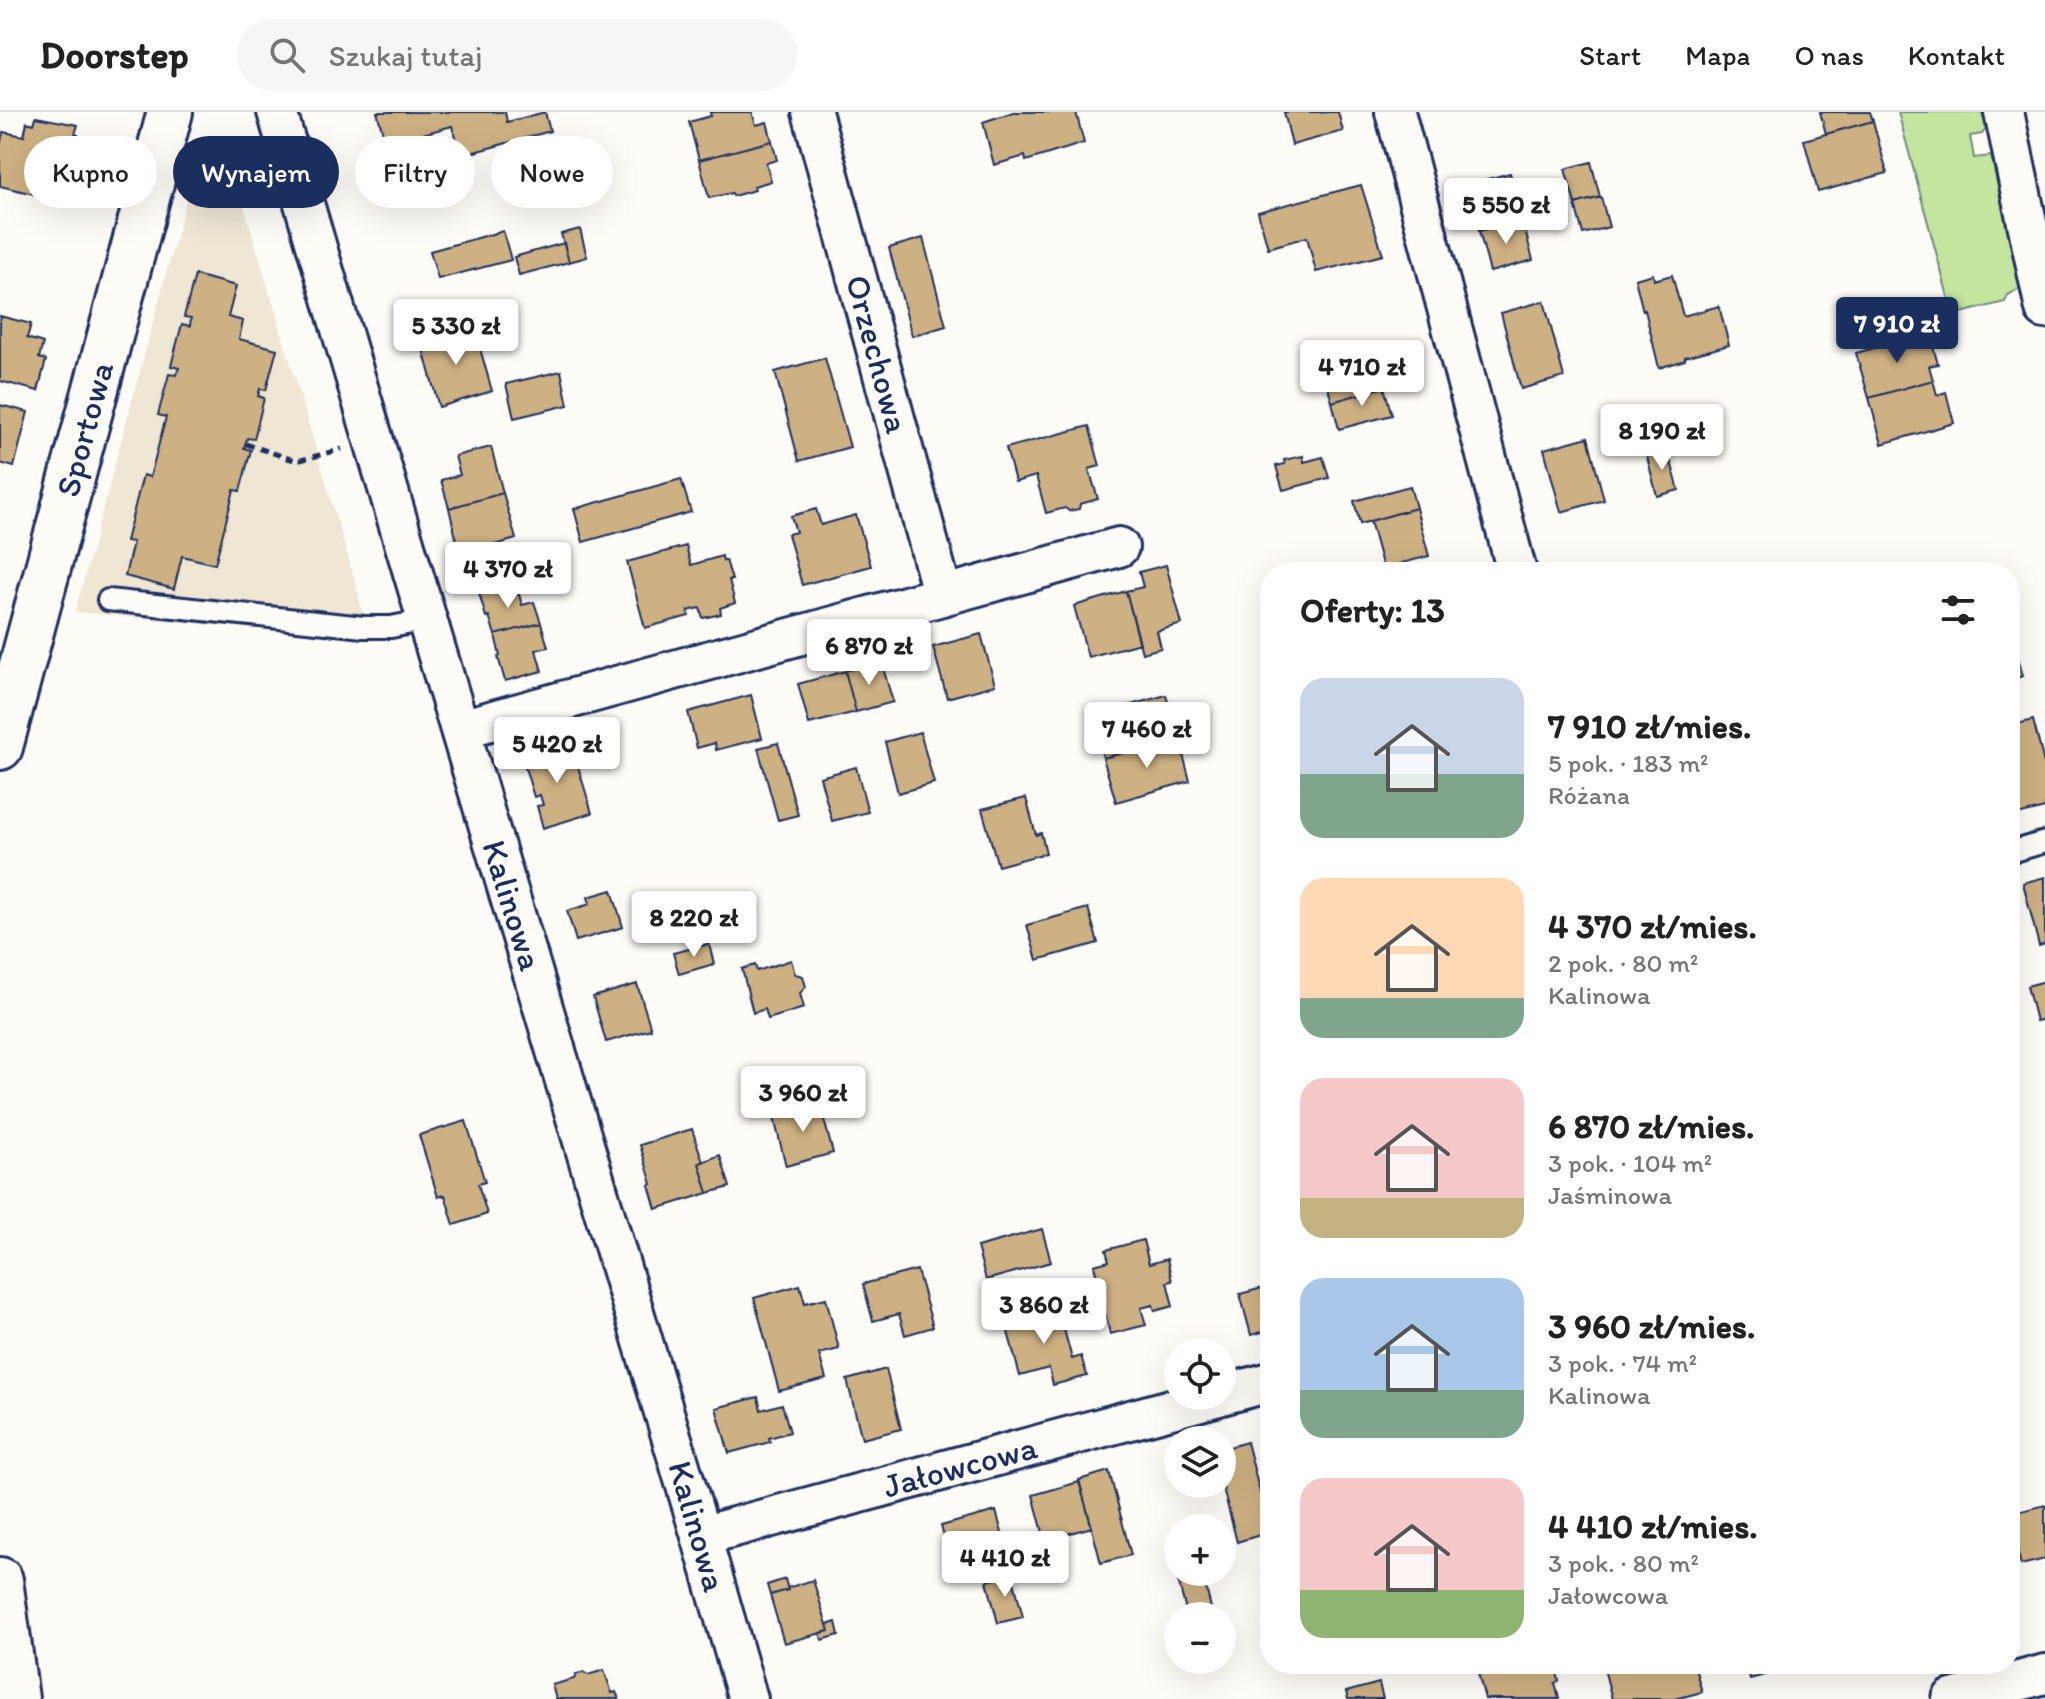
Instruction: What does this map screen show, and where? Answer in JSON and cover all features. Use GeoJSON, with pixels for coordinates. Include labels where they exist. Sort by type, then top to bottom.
{"type":"FeatureCollection","features":[{"type":"Feature","properties":{"kind":"street","name":"Sportowa"},"geometry":{"type":"LineString","coordinates":[[0,747],[170,112]]}},
{"type":"Feature","properties":{"kind":"street","name":"Kalinowa"},"geometry":{"type":"LineString","coordinates":[[277,112],[748,1699]]}},
{"type":"Feature","properties":{"kind":"street","name":"Orzechowa"},"geometry":{"type":"LineString","coordinates":[[812,112],[943,596]]}},
{"type":"Feature","properties":{"kind":"street"},"geometry":{"type":"LineString","coordinates":[[1395,112],[1514,562]]}},
{"type":"Feature","properties":{"kind":"street"},"geometry":{"type":"LineString","coordinates":[[2004,112],[2045,309]]}},
{"type":"Feature","properties":{"kind":"street"},"geometry":{"type":"LineString","coordinates":[[461,729],[1119,547]]}},
{"type":"Feature","properties":{"kind":"street","name":"Jałowcowa"},"geometry":{"type":"LineString","coordinates":[[1236,1392],[1260,1385]]}},
{"type":"Feature","properties":{"kind":"street","name":"Jałowcowa"},"geometry":{"type":"LineString","coordinates":[[701,1536],[1168,1410]]}},
{"type":"Feature","properties":{"kind":"street"},"geometry":{"type":"LineString","coordinates":[[0,1580],[16,1699]]}},
{"type":"Feature","properties":{"kind":"street"},"geometry":{"type":"LineString","coordinates":[[1952,1699],[2045,1674]]}},
{"type":"Feature","properties":{"kind":"lane"},"geometry":{"type":"LineString","coordinates":[[108,600],[364,627],[391,627],[427,620]]}},
{"type":"Feature","properties":{"kind":"lane"},"geometry":{"type":"LineString","coordinates":[[2020,849],[2045,842]]}},
{"type":"Feature","properties":{"kind":"path"},"geometry":{"type":"LineString","coordinates":[[246,444],[297,461],[343,449]]}},
{"type":"Feature","properties":{"kind":"shaded area"},"geometry":{"type":"Polygon","coordinates":[[[184,208],[245,208],[356,584],[368,639],[75,612],[184,208]]]}},
{"type":"Feature","properties":{"kind":"green space"},"geometry":{"type":"Polygon","coordinates":[[[1898,112],[1982,112],[1986,129],[1982,134],[1970,136],[1974,158],[1991,156],[2022,288],[2008,295],[2005,302],[1953,315],[1898,112]]]}},
{"type":"Feature","properties":{"kind":"building"},"geometry":{"type":"Polygon","coordinates":[[[377,112],[505,112],[507,122],[545,112],[550,131],[532,136],[491,136],[491,147],[475,152],[475,136],[455,136],[452,126],[415,136],[384,136],[377,112]]]}},
{"type":"Feature","properties":{"kind":"building"},"geometry":{"type":"Polygon","coordinates":[[[710,112],[752,112],[756,125],[767,122],[772,141],[699,160],[689,122],[711,116],[710,112]]]}},
{"type":"Feature","properties":{"kind":"building"},"geometry":{"type":"Polygon","coordinates":[[[1013,112],[1076,112],[1084,143],[1026,161],[1025,156],[994,165],[983,122],[1013,112]]]}},
{"type":"Feature","properties":{"kind":"building"},"geometry":{"type":"Polygon","coordinates":[[[1284,112],[1338,112],[1343,131],[1292,145],[1284,112]]]}},
{"type":"Feature","properties":{"kind":"building"},"geometry":{"type":"Polygon","coordinates":[[[1820,112],[1870,112],[1873,121],[1826,134],[1820,112]]]}},
{"type":"Feature","properties":{"kind":"building"},"geometry":{"type":"Polygon","coordinates":[[[36,117],[78,125],[75,134],[78,136],[24,136],[27,122],[34,124],[36,117]]]}},
{"type":"Feature","properties":{"kind":"building"},"geometry":{"type":"Polygon","coordinates":[[[1873,121],[1887,173],[1818,192],[1804,140],[1873,121]]]}},
{"type":"Feature","properties":{"kind":"building"},"geometry":{"type":"Polygon","coordinates":[[[3,132],[24,136],[24,192],[0,186],[3,132]]]}},
{"type":"Feature","properties":{"kind":"building"},"geometry":{"type":"Polygon","coordinates":[[[772,141],[777,160],[766,163],[771,181],[754,186],[755,190],[709,198],[699,160],[772,141]]]}},
{"type":"Feature","properties":{"kind":"building"},"geometry":{"type":"Polygon","coordinates":[[[1591,162],[1600,197],[1575,204],[1565,169],[1591,162]]]}},
{"type":"Feature","properties":{"kind":"building"},"geometry":{"type":"Polygon","coordinates":[[[1510,173],[1522,219],[1479,231],[1466,185],[1510,173]]]}},
{"type":"Feature","properties":{"kind":"building"},"geometry":{"type":"Polygon","coordinates":[[[1361,185],[1383,255],[1316,272],[1307,237],[1268,248],[1258,212],[1361,185]]]}},
{"type":"Feature","properties":{"kind":"building"},"geometry":{"type":"Polygon","coordinates":[[[1601,197],[1609,227],[1583,234],[1575,204],[1601,197]]]}},
{"type":"Feature","properties":{"kind":"building"},"geometry":{"type":"Polygon","coordinates":[[[1522,219],[1533,260],[1490,272],[1479,231],[1522,219]]]}},
{"type":"Feature","properties":{"kind":"building"},"geometry":{"type":"Polygon","coordinates":[[[580,229],[587,257],[569,262],[561,234],[580,229]]]}},
{"type":"Feature","properties":{"kind":"building"},"geometry":{"type":"Polygon","coordinates":[[[503,231],[511,260],[438,279],[430,251],[503,231]]]}},
{"type":"Feature","properties":{"kind":"building"},"geometry":{"type":"Polygon","coordinates":[[[923,238],[946,326],[912,336],[889,248],[923,238]]]}},
{"type":"Feature","properties":{"kind":"building"},"geometry":{"type":"Polygon","coordinates":[[[564,243],[569,262],[519,275],[514,257],[564,243]]]}},
{"type":"Feature","properties":{"kind":"building"},"geometry":{"type":"Polygon","coordinates":[[[1653,274],[1654,280],[1672,275],[1683,316],[1719,306],[1729,345],[1659,368],[1635,279],[1653,274]]]}},
{"type":"Feature","properties":{"kind":"building"},"geometry":{"type":"Polygon","coordinates":[[[195,275],[236,286],[228,317],[243,321],[239,339],[277,349],[266,390],[260,389],[258,396],[264,398],[254,439],[247,438],[244,448],[251,450],[240,491],[234,490],[215,564],[182,556],[174,589],[125,576],[133,542],[126,541],[143,475],[150,477],[166,417],[158,415],[169,374],[176,375],[179,368],[171,366],[182,324],[190,326],[191,318],[184,317],[195,275]]]}},
{"type":"Feature","properties":{"kind":"building"},"geometry":{"type":"Polygon","coordinates":[[[1544,301],[1564,377],[1521,389],[1501,313],[1544,301]]]}},
{"type":"Feature","properties":{"kind":"building"},"geometry":{"type":"Polygon","coordinates":[[[0,316],[31,324],[27,338],[43,343],[39,358],[46,360],[38,391],[0,381],[0,316]]]}},
{"type":"Feature","properties":{"kind":"building"},"geometry":{"type":"Polygon","coordinates":[[[474,327],[492,391],[439,407],[421,342],[474,327]]]}},
{"type":"Feature","properties":{"kind":"building"},"geometry":{"type":"Polygon","coordinates":[[[1929,333],[1938,364],[1929,366],[1933,380],[1869,398],[1856,353],[1929,333]]]}},
{"type":"Feature","properties":{"kind":"building"},"geometry":{"type":"Polygon","coordinates":[[[825,358],[850,447],[799,461],[775,372],[825,358]]]}},
{"type":"Feature","properties":{"kind":"building"},"geometry":{"type":"Polygon","coordinates":[[[1377,359],[1384,387],[1332,402],[1324,373],[1377,359]]]}},
{"type":"Feature","properties":{"kind":"building"},"geometry":{"type":"Polygon","coordinates":[[[561,371],[568,405],[514,418],[506,384],[561,371]]]}},
{"type":"Feature","properties":{"kind":"building"},"geometry":{"type":"Polygon","coordinates":[[[1933,380],[1937,395],[1946,392],[1954,423],[1882,444],[1869,398],[1933,380]]]}},
{"type":"Feature","properties":{"kind":"building"},"geometry":{"type":"Polygon","coordinates":[[[1384,387],[1392,415],[1339,429],[1332,402],[1384,387]]]}},
{"type":"Feature","properties":{"kind":"building"},"geometry":{"type":"Polygon","coordinates":[[[0,405],[28,412],[14,467],[0,463],[0,405]]]}},
{"type":"Feature","properties":{"kind":"building"},"geometry":{"type":"Polygon","coordinates":[[[1089,426],[1100,466],[1089,469],[1098,499],[1080,504],[1079,509],[1069,511],[1065,508],[1046,513],[1036,476],[1015,482],[1006,448],[1089,426]]]}},
{"type":"Feature","properties":{"kind":"building"},"geometry":{"type":"Polygon","coordinates":[[[1588,437],[1604,500],[1561,512],[1544,449],[1588,437]]]}},
{"type":"Feature","properties":{"kind":"building"},"geometry":{"type":"Polygon","coordinates":[[[491,447],[503,493],[449,508],[441,480],[460,475],[455,456],[491,447]]]}},
{"type":"Feature","properties":{"kind":"building"},"geometry":{"type":"Polygon","coordinates":[[[1667,448],[1679,490],[1657,496],[1646,453],[1667,448]]]}},
{"type":"Feature","properties":{"kind":"building"},"geometry":{"type":"Polygon","coordinates":[[[1303,456],[1304,462],[1323,457],[1329,478],[1283,490],[1276,466],[1285,464],[1284,460],[1303,456]]]}},
{"type":"Feature","properties":{"kind":"building"},"geometry":{"type":"Polygon","coordinates":[[[681,479],[691,512],[583,542],[574,509],[681,479]]]}},
{"type":"Feature","properties":{"kind":"building"},"geometry":{"type":"Polygon","coordinates":[[[1410,486],[1416,508],[1360,524],[1354,501],[1410,486]]]}},
{"type":"Feature","properties":{"kind":"building"},"geometry":{"type":"Polygon","coordinates":[[[503,493],[516,539],[460,555],[449,508],[503,493]]]}},
{"type":"Feature","properties":{"kind":"building"},"geometry":{"type":"Polygon","coordinates":[[[1416,508],[1429,556],[1406,562],[1381,562],[1370,521],[1416,508]]]}},
{"type":"Feature","properties":{"kind":"building"},"geometry":{"type":"Polygon","coordinates":[[[816,509],[821,525],[856,515],[871,566],[802,585],[788,534],[796,532],[791,516],[816,509]]]}},
{"type":"Feature","properties":{"kind":"building"},"geometry":{"type":"Polygon","coordinates":[[[686,546],[691,565],[722,556],[723,561],[726,560],[735,603],[720,608],[721,614],[703,618],[700,608],[688,611],[689,616],[645,628],[627,562],[686,546]]]}},
{"type":"Feature","properties":{"kind":"building"},"geometry":{"type":"Polygon","coordinates":[[[1166,565],[1182,624],[1157,631],[1161,648],[1142,653],[1126,591],[1143,587],[1139,572],[1166,565]]]}},
{"type":"Feature","properties":{"kind":"building"},"geometry":{"type":"Polygon","coordinates":[[[516,584],[522,605],[534,602],[541,623],[495,635],[479,593],[516,584]]]}},
{"type":"Feature","properties":{"kind":"building"},"geometry":{"type":"Polygon","coordinates":[[[1126,591],[1140,643],[1088,657],[1074,606],[1126,591]]]}},
{"type":"Feature","properties":{"kind":"building"},"geometry":{"type":"Polygon","coordinates":[[[541,623],[548,647],[536,650],[542,671],[505,681],[495,635],[541,623]]]}},
{"type":"Feature","properties":{"kind":"building"},"geometry":{"type":"Polygon","coordinates":[[[981,634],[995,685],[947,698],[933,647],[981,634]]]}},
{"type":"Feature","properties":{"kind":"building"},"geometry":{"type":"Polygon","coordinates":[[[881,661],[893,702],[856,712],[845,671],[881,661]]]}},
{"type":"Feature","properties":{"kind":"building"},"geometry":{"type":"Polygon","coordinates":[[[845,671],[856,712],[809,724],[798,684],[845,671]]]}},
{"type":"Feature","properties":{"kind":"building"},"geometry":{"type":"Polygon","coordinates":[[[751,695],[762,738],[716,750],[715,743],[697,748],[688,712],[751,695]]]}},
{"type":"Feature","properties":{"kind":"building"},"geometry":{"type":"Polygon","coordinates":[[[1166,695],[1179,739],[1103,758],[1092,716],[1166,695]]]}},
{"type":"Feature","properties":{"kind":"building"},"geometry":{"type":"Polygon","coordinates":[[[2033,720],[2045,767],[2045,808],[2020,814],[2020,723],[2033,720]]]}},
{"type":"Feature","properties":{"kind":"building"},"geometry":{"type":"Polygon","coordinates":[[[920,732],[934,783],[898,793],[885,742],[920,732]]]}},
{"type":"Feature","properties":{"kind":"building"},"geometry":{"type":"Polygon","coordinates":[[[1179,739],[1190,781],[1116,802],[1103,758],[1179,739]]]}},
{"type":"Feature","properties":{"kind":"building"},"geometry":{"type":"Polygon","coordinates":[[[571,743],[592,813],[543,828],[537,806],[543,805],[540,795],[534,797],[522,758],[571,743]]]}},
{"type":"Feature","properties":{"kind":"building"},"geometry":{"type":"Polygon","coordinates":[[[778,743],[798,815],[778,820],[758,748],[778,743]]]}},
{"type":"Feature","properties":{"kind":"building"},"geometry":{"type":"Polygon","coordinates":[[[856,767],[868,812],[832,821],[820,777],[856,767]]]}},
{"type":"Feature","properties":{"kind":"building"},"geometry":{"type":"Polygon","coordinates":[[[1026,798],[1036,835],[1041,833],[1046,853],[998,866],[982,809],[1026,798]]]}},
{"type":"Feature","properties":{"kind":"building"},"geometry":{"type":"Polygon","coordinates":[[[2045,877],[2045,944],[2039,946],[2023,883],[2045,877]]]}},
{"type":"Feature","properties":{"kind":"building"},"geometry":{"type":"Polygon","coordinates":[[[612,890],[623,927],[576,941],[567,911],[590,904],[588,897],[612,890]]]}},
{"type":"Feature","properties":{"kind":"building"},"geometry":{"type":"Polygon","coordinates":[[[737,893],[746,925],[711,934],[702,902],[737,893]]]}},
{"type":"Feature","properties":{"kind":"building"},"geometry":{"type":"Polygon","coordinates":[[[1088,908],[1098,943],[1037,960],[1027,925],[1088,908]]]}},
{"type":"Feature","properties":{"kind":"building"},"geometry":{"type":"Polygon","coordinates":[[[709,944],[714,964],[679,974],[673,953],[709,944]]]}},
{"type":"Feature","properties":{"kind":"building"},"geometry":{"type":"Polygon","coordinates":[[[791,960],[795,974],[803,976],[806,987],[800,993],[804,1008],[768,1019],[765,1009],[753,1013],[742,969],[755,965],[757,971],[791,960]]]}},
{"type":"Feature","properties":{"kind":"building"},"geometry":{"type":"Polygon","coordinates":[[[2045,981],[2045,1019],[2036,1021],[2027,986],[2045,981]]]}},
{"type":"Feature","properties":{"kind":"building"},"geometry":{"type":"Polygon","coordinates":[[[637,984],[651,1029],[606,1042],[593,997],[637,984]]]}},
{"type":"Feature","properties":{"kind":"building"},"geometry":{"type":"Polygon","coordinates":[[[819,1101],[833,1153],[786,1166],[773,1114],[819,1101]]]}},
{"type":"Feature","properties":{"kind":"building"},"geometry":{"type":"Polygon","coordinates":[[[466,1121],[485,1182],[478,1184],[487,1214],[454,1225],[445,1195],[438,1197],[419,1135],[466,1121]]]}},
{"type":"Feature","properties":{"kind":"building"},"geometry":{"type":"Polygon","coordinates":[[[692,1129],[703,1162],[699,1163],[708,1193],[656,1209],[640,1145],[692,1129]]]}},
{"type":"Feature","properties":{"kind":"building"},"geometry":{"type":"Polygon","coordinates":[[[720,1155],[730,1187],[708,1193],[699,1163],[720,1155]]]}},
{"type":"Feature","properties":{"kind":"building"},"geometry":{"type":"Polygon","coordinates":[[[1042,1229],[1051,1262],[986,1280],[977,1247],[1042,1229]]]}},
{"type":"Feature","properties":{"kind":"building"},"geometry":{"type":"Polygon","coordinates":[[[1143,1240],[1149,1264],[1167,1259],[1172,1281],[1167,1282],[1173,1306],[1155,1311],[1153,1305],[1141,1308],[1146,1325],[1110,1334],[1094,1265],[1109,1261],[1106,1250],[1143,1240]]]}},
{"type":"Feature","properties":{"kind":"building"},"geometry":{"type":"Polygon","coordinates":[[[917,1270],[933,1327],[905,1335],[899,1314],[873,1321],[863,1284],[917,1270]]]}},
{"type":"Feature","properties":{"kind":"building"},"geometry":{"type":"Polygon","coordinates":[[[800,1285],[805,1303],[826,1298],[839,1349],[819,1354],[826,1379],[779,1391],[754,1298],[800,1285]]]}},
{"type":"Feature","properties":{"kind":"building"},"geometry":{"type":"Polygon","coordinates":[[[1260,1289],[1260,1333],[1251,1335],[1240,1294],[1260,1289]]]}},
{"type":"Feature","properties":{"kind":"building"},"geometry":{"type":"Polygon","coordinates":[[[1058,1307],[1072,1359],[1081,1356],[1087,1376],[1053,1385],[1049,1368],[1020,1376],[1005,1321],[1058,1307]]]}},
{"type":"Feature","properties":{"kind":"building"},"geometry":{"type":"Polygon","coordinates":[[[886,1369],[901,1429],[862,1439],[847,1380],[886,1369]]]}},
{"type":"Feature","properties":{"kind":"building"},"geometry":{"type":"Polygon","coordinates":[[[758,1397],[761,1410],[782,1404],[790,1432],[769,1438],[770,1442],[729,1453],[716,1408],[758,1397]]]}},
{"type":"Feature","properties":{"kind":"building"},"geometry":{"type":"Polygon","coordinates":[[[1247,1442],[1260,1493],[1260,1535],[1237,1542],[1236,1514],[1230,1514],[1226,1498],[1236,1498],[1236,1445],[1247,1442]]]}},
{"type":"Feature","properties":{"kind":"building"},"geometry":{"type":"Polygon","coordinates":[[[1109,1471],[1131,1555],[1101,1563],[1079,1480],[1109,1471]]]}},
{"type":"Feature","properties":{"kind":"building"},"geometry":{"type":"Polygon","coordinates":[[[1079,1482],[1092,1527],[1045,1540],[1033,1495],[1079,1482]]]}},
{"type":"Feature","properties":{"kind":"building"},"geometry":{"type":"Polygon","coordinates":[[[2045,1505],[2045,1559],[2021,1565],[2020,1511],[2045,1505]]]}},
{"type":"Feature","properties":{"kind":"building"},"geometry":{"type":"Polygon","coordinates":[[[996,1511],[1007,1551],[952,1566],[941,1526],[996,1511]]]}},
{"type":"Feature","properties":{"kind":"building"},"geometry":{"type":"Polygon","coordinates":[[[1012,1574],[1023,1617],[998,1623],[987,1581],[1012,1574]]]}},
{"type":"Feature","properties":{"kind":"building"},"geometry":{"type":"Polygon","coordinates":[[[785,1579],[788,1590],[770,1595],[767,1585],[785,1579]]]}},
{"type":"Feature","properties":{"kind":"building"},"geometry":{"type":"Polygon","coordinates":[[[813,1580],[829,1631],[784,1643],[770,1595],[813,1580]]]}},
{"type":"Feature","properties":{"kind":"building"},"geometry":{"type":"Polygon","coordinates":[[[1180,1586],[1206,1586],[1210,1602],[1184,1602],[1180,1586]]]}},
{"type":"Feature","properties":{"kind":"building"},"geometry":{"type":"Polygon","coordinates":[[[836,1622],[839,1635],[822,1640],[820,1633],[829,1631],[827,1625],[836,1622]]]}},
{"type":"Feature","properties":{"kind":"building"},"geometry":{"type":"Polygon","coordinates":[[[604,1670],[612,1693],[616,1692],[619,1699],[556,1699],[552,1685],[574,1679],[583,1672],[588,1675],[604,1670]]]}},
{"type":"Feature","properties":{"kind":"building"},"geometry":{"type":"Polygon","coordinates":[[[1478,1674],[1557,1674],[1559,1681],[1555,1683],[1559,1699],[1485,1699],[1478,1674]]]}},
{"type":"Feature","properties":{"kind":"building"},"geometry":{"type":"Polygon","coordinates":[[[1605,1674],[1697,1674],[1702,1692],[1675,1699],[1612,1699],[1605,1674]]]}},
{"type":"Feature","properties":{"kind":"building"},"geometry":{"type":"Polygon","coordinates":[[[1749,1674],[1768,1674],[1750,1679],[1749,1674]]]}},
{"type":"Feature","properties":{"kind":"building"},"geometry":{"type":"Polygon","coordinates":[[[1379,1683],[1383,1699],[1348,1699],[1346,1692],[1379,1683]]]}}]}
